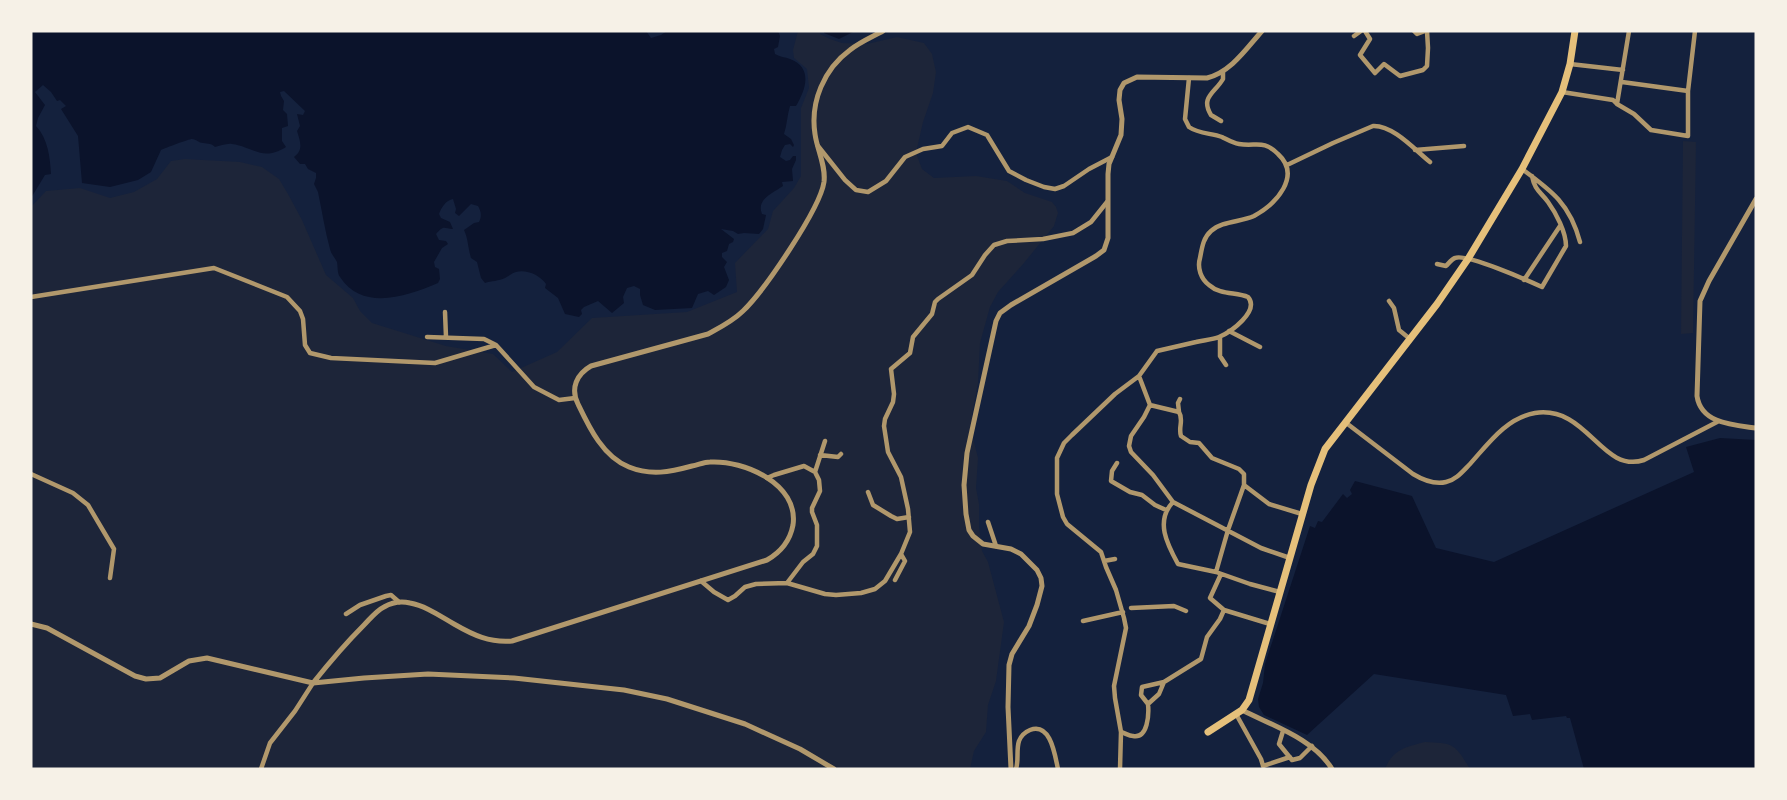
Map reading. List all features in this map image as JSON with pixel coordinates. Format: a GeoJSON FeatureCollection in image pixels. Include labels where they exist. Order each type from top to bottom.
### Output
{"type":"FeatureCollection","features":[{"type":"Feature","properties":{"kind":"main road"},"geometry":{"type":"LineString","coordinates":[[1208,732],[1239,712],[1247,704],[1302,514],[1325,449],[1437,304],[1468,259],[1522,169],[1562,92],[1570,64],[1575,31]]}},
{"type":"Feature","properties":{"kind":"street"},"geometry":{"type":"LineString","coordinates":[[261,769],[270,743],[295,711],[313,683],[338,652],[376,612],[390,604],[399,602],[422,606],[473,635],[492,641],[512,641],[767,560],[784,547],[791,532],[792,510],[784,490],[767,478],[731,463],[709,462],[667,473],[655,473],[627,466],[606,451],[588,425],[574,392],[579,376],[591,366],[708,334],[726,325],[745,309],[770,278],[815,206],[822,189],[824,169],[813,118],[820,87],[837,61],[850,50],[883,31]]}},
{"type":"Feature","properties":{"kind":"street"},"geometry":{"type":"LineString","coordinates":[[1011,769],[1008,707],[1009,665],[1012,654],[1028,626],[1037,605],[1042,582],[1036,570],[1021,554],[1011,549],[982,544],[971,534],[966,514],[964,485],[967,453],[996,321],[1000,313],[1011,305],[1085,263],[1104,250],[1108,238],[1108,174],[1112,157],[1121,135],[1122,119],[1119,100],[1120,90],[1124,83],[1137,76],[1207,78],[1223,72],[1262,31]]}},
{"type":"Feature","properties":{"kind":"street"},"geometry":{"type":"LineString","coordinates":[[1354,36],[1361,31]]}},
{"type":"Feature","properties":{"kind":"street"},"geometry":{"type":"LineString","coordinates":[[1365,31],[1370,39],[1360,55],[1374,73],[1384,64],[1400,76],[1423,70],[1427,66],[1428,48],[1426,31],[1417,34],[1414,31]]}},
{"type":"Feature","properties":{"kind":"street"},"geometry":{"type":"LineString","coordinates":[[1617,104],[1629,31]]}},
{"type":"Feature","properties":{"kind":"street"},"geometry":{"type":"LineString","coordinates":[[1562,92],[1613,100],[1634,114],[1651,130],[1688,136],[1688,90],[1695,31]]}},
{"type":"Feature","properties":{"kind":"street"},"geometry":{"type":"LineString","coordinates":[[1570,64],[1623,70]]}},
{"type":"Feature","properties":{"kind":"street"},"geometry":{"type":"LineString","coordinates":[[1221,121],[1211,115],[1207,102],[1209,96],[1223,80],[1223,72]]}},
{"type":"Feature","properties":{"kind":"street"},"geometry":{"type":"LineString","coordinates":[[1120,769],[1121,732],[1114,686],[1126,628],[1123,612],[1099,549],[1064,521],[1058,494],[1057,458],[1064,443],[1101,406],[1139,376],[1157,351],[1220,337],[1249,313],[1252,306],[1251,301],[1244,296],[1214,289],[1203,279],[1198,264],[1205,238],[1212,230],[1254,216],[1263,210],[1286,186],[1289,172],[1287,165],[1278,154],[1266,145],[1235,144],[1189,127],[1185,119],[1189,78]]}},
{"type":"Feature","properties":{"kind":"street"},"geometry":{"type":"LineString","coordinates":[[1622,82],[1688,90]]}},
{"type":"Feature","properties":{"kind":"street"},"geometry":{"type":"LineString","coordinates":[[818,146],[845,180],[856,190],[868,192],[886,181],[905,157],[923,149],[942,146],[952,133],[968,126],[987,135],[1009,171],[1044,188],[1055,189],[1064,186],[1088,169],[1112,157]]}},
{"type":"Feature","properties":{"kind":"street"},"geometry":{"type":"LineString","coordinates":[[1287,165],[1373,126],[1384,127],[1394,132],[1430,162]]}},
{"type":"Feature","properties":{"kind":"street"},"geometry":{"type":"LineString","coordinates":[[1415,150],[1464,146]]}},
{"type":"Feature","properties":{"kind":"street"},"geometry":{"type":"LineString","coordinates":[[1522,169],[1562,202],[1575,224],[1580,242]]}},
{"type":"Feature","properties":{"kind":"street"},"geometry":{"type":"LineString","coordinates":[[1437,264],[1446,266],[1458,257],[1468,259],[1542,287],[1566,246],[1560,226],[1548,202],[1534,187],[1532,176]]}},
{"type":"Feature","properties":{"kind":"street"},"geometry":{"type":"LineString","coordinates":[[1756,199],[1709,281],[1700,301],[1698,401],[1701,408],[1717,422],[1756,428]]}},
{"type":"Feature","properties":{"kind":"street"},"geometry":{"type":"LineString","coordinates":[[702,581],[714,592],[728,600],[750,585],[787,584],[836,595],[861,593],[875,589],[885,581],[901,554],[910,532],[901,477],[888,452],[884,426],[894,394],[891,368],[910,353],[913,337],[932,314],[935,302],[972,275],[985,255],[994,246],[1007,241],[1043,239],[1073,233],[1091,222],[1107,202]]}},
{"type":"Feature","properties":{"kind":"street"},"geometry":{"type":"LineString","coordinates":[[1524,280],[1560,226]]}},
{"type":"Feature","properties":{"kind":"street"},"geometry":{"type":"LineString","coordinates":[[31,297],[214,268],[287,297],[300,312],[303,319],[305,345],[310,353],[322,357],[435,363],[496,345]]}},
{"type":"Feature","properties":{"kind":"street"},"geometry":{"type":"LineString","coordinates":[[1388,301],[1394,308],[1399,330],[1410,339]]}},
{"type":"Feature","properties":{"kind":"street"},"geometry":{"type":"LineString","coordinates":[[444,312],[446,336]]}},
{"type":"Feature","properties":{"kind":"street"},"geometry":{"type":"LineString","coordinates":[[1229,331],[1260,347]]}},
{"type":"Feature","properties":{"kind":"street"},"geometry":{"type":"LineString","coordinates":[[427,337],[446,336],[484,339],[496,345],[534,387],[559,400],[575,398]]}},
{"type":"Feature","properties":{"kind":"street"},"geometry":{"type":"LineString","coordinates":[[1220,337],[1220,356],[1226,365]]}},
{"type":"Feature","properties":{"kind":"street"},"geometry":{"type":"LineString","coordinates":[[1139,376],[1150,404],[1131,436],[1129,446],[1131,452],[1153,475],[1174,502],[1261,548],[1290,558]]}},
{"type":"Feature","properties":{"kind":"street"},"geometry":{"type":"LineString","coordinates":[[1180,399],[1178,403],[1182,420],[1181,436],[1190,442],[1199,443],[1212,458],[1244,474],[1244,485],[1228,530],[1219,573],[1210,598],[1224,610],[1270,624]]}},
{"type":"Feature","properties":{"kind":"street"},"geometry":{"type":"LineString","coordinates":[[1150,404],[1179,412]]}},
{"type":"Feature","properties":{"kind":"street"},"geometry":{"type":"LineString","coordinates":[[1345,422],[1413,474],[1437,483],[1446,482],[1461,474],[1495,435],[1514,421],[1534,413],[1546,413],[1570,419],[1616,458],[1632,463],[1644,460],[1717,422]]}},
{"type":"Feature","properties":{"kind":"street"},"geometry":{"type":"LineString","coordinates":[[814,472],[825,441]]}},
{"type":"Feature","properties":{"kind":"street"},"geometry":{"type":"LineString","coordinates":[[820,455],[838,457],[841,454]]}},
{"type":"Feature","properties":{"kind":"street"},"geometry":{"type":"LineString","coordinates":[[1117,463],[1112,471],[1111,481],[1130,492],[1142,495],[1155,505],[1166,510]]}},
{"type":"Feature","properties":{"kind":"street"},"geometry":{"type":"LineString","coordinates":[[767,478],[800,466],[814,472],[819,480],[820,491],[812,508],[817,525],[817,546],[787,584]]}},
{"type":"Feature","properties":{"kind":"street"},"geometry":{"type":"LineString","coordinates":[[31,474],[73,493],[88,505],[114,549],[110,578]]}},
{"type":"Feature","properties":{"kind":"street"},"geometry":{"type":"LineString","coordinates":[[1244,485],[1269,504],[1302,514]]}},
{"type":"Feature","properties":{"kind":"street"},"geometry":{"type":"LineString","coordinates":[[868,492],[873,505],[891,516],[897,519],[909,517]]}},
{"type":"Feature","properties":{"kind":"street"},"geometry":{"type":"LineString","coordinates":[[1174,502],[1166,510],[1164,537],[1178,564],[1219,573],[1280,592]]}},
{"type":"Feature","properties":{"kind":"street"},"geometry":{"type":"LineString","coordinates":[[988,522],[996,546]]}},
{"type":"Feature","properties":{"kind":"street"},"geometry":{"type":"LineString","coordinates":[[895,580],[905,562],[901,554]]}},
{"type":"Feature","properties":{"kind":"street"},"geometry":{"type":"LineString","coordinates":[[1104,562],[1115,559]]}},
{"type":"Feature","properties":{"kind":"street"},"geometry":{"type":"LineString","coordinates":[[346,614],[360,605],[386,596],[391,596],[399,602]]}},
{"type":"Feature","properties":{"kind":"street"},"geometry":{"type":"LineString","coordinates":[[1131,608],[1174,606],[1186,611]]}},
{"type":"Feature","properties":{"kind":"street"},"geometry":{"type":"LineString","coordinates":[[1121,732],[1133,737],[1143,733],[1148,719],[1148,704],[1141,695],[1142,687],[1164,682],[1201,658],[1207,637],[1224,610]]}},
{"type":"Feature","properties":{"kind":"street"},"geometry":{"type":"LineString","coordinates":[[1083,621],[1123,612]]}},
{"type":"Feature","properties":{"kind":"street"},"geometry":{"type":"LineString","coordinates":[[31,624],[47,628],[135,676],[146,679],[160,678],[189,660],[207,658],[313,683],[428,674],[514,678],[624,690],[667,699],[745,724],[800,749],[834,769]]}},
{"type":"Feature","properties":{"kind":"street"},"geometry":{"type":"LineString","coordinates":[[1148,704],[1159,694],[1164,682]]}},
{"type":"Feature","properties":{"kind":"street"},"geometry":{"type":"LineString","coordinates":[[1239,712],[1312,746],[1320,752],[1332,769]]}},
{"type":"Feature","properties":{"kind":"street"},"geometry":{"type":"LineString","coordinates":[[1239,712],[1264,768],[1290,758],[1292,760],[1300,758],[1312,746]]}},
{"type":"Feature","properties":{"kind":"street"},"geometry":{"type":"LineString","coordinates":[[1016,769],[1019,740],[1023,734],[1034,729],[1043,731],[1048,735],[1058,769]]}},
{"type":"Feature","properties":{"kind":"street"},"geometry":{"type":"LineString","coordinates":[[1283,731],[1279,744],[1290,758]]}},
{"type":"Feature","properties":{"kind":"shaded area"},"geometry":{"type":"Polygon","coordinates":[[[31,31],[646,31],[651,38],[667,31],[778,31],[780,36],[778,47],[774,49],[775,54],[798,63],[805,74],[802,94],[796,106],[790,106],[784,134],[791,139],[794,145],[793,147],[790,144],[785,145],[780,157],[786,161],[796,156],[792,169],[793,181],[782,182],[783,186],[763,200],[761,204],[762,214],[766,215],[763,229],[759,234],[738,234],[721,229],[734,239],[729,244],[727,251],[722,253],[722,257],[727,262],[724,267],[729,280],[726,287],[714,295],[708,291],[698,294],[692,308],[655,310],[643,305],[640,289],[634,286],[627,288],[623,297],[624,303],[612,313],[598,301],[584,307],[579,317],[565,314],[558,298],[545,288],[546,284],[540,278],[524,271],[485,283],[481,278],[477,262],[471,258],[464,230],[479,222],[480,210],[478,206],[471,204],[459,216],[455,213],[456,209],[453,199],[444,205],[439,214],[441,218],[450,222],[453,229],[444,228],[436,234],[439,240],[446,241],[448,244],[442,248],[434,262],[435,267],[439,269],[440,279],[438,283],[399,296],[373,298],[361,295],[350,288],[339,275],[337,262],[330,249],[318,192],[314,184],[316,173],[308,169],[305,164],[300,164],[294,157],[300,148],[297,131],[300,126],[297,114],[303,115],[305,111],[284,91],[280,92],[284,101],[283,110],[287,114],[288,126],[282,128],[282,141],[286,147],[271,153],[264,153],[232,144],[215,147],[211,144],[190,139],[161,150],[151,172],[138,180],[110,187],[82,183],[78,136],[61,109],[66,106],[60,100],[57,101],[43,85],[35,92],[45,105],[36,126],[46,142],[51,174],[45,175],[31,198],[31,31]]]}},
{"type":"Feature","properties":{"kind":"shaded area"},"geometry":{"type":"Polygon","coordinates":[[[798,31],[820,31],[820,34],[842,43],[867,44],[897,37],[924,43],[932,54],[936,72],[933,93],[923,122],[916,153],[922,169],[934,178],[976,176],[1007,181],[1025,193],[1052,202],[1058,213],[1054,226],[998,292],[990,307],[980,343],[978,383],[972,415],[973,438],[978,458],[976,488],[979,504],[979,526],[982,551],[988,562],[1004,622],[996,681],[988,705],[986,732],[974,751],[970,769],[31,769],[31,207],[46,191],[80,188],[110,198],[134,192],[157,179],[171,161],[185,159],[240,162],[262,167],[279,179],[288,194],[302,220],[326,275],[353,298],[360,311],[372,323],[446,346],[493,354],[512,372],[557,352],[592,318],[687,312],[737,292],[735,263],[768,229],[773,211],[794,188],[801,176],[801,108],[809,88],[807,69],[794,58],[793,50],[798,31]]]}},
{"type":"Feature","properties":{"kind":"shaded area"},"geometry":{"type":"Polygon","coordinates":[[[824,31],[855,31],[839,39],[824,33],[824,31]]]}},
{"type":"Feature","properties":{"kind":"shaded area"},"geometry":{"type":"Polygon","coordinates":[[[1683,141],[1696,142],[1693,333],[1681,334],[1683,141]]]}},
{"type":"Feature","properties":{"kind":"shaded area"},"geometry":{"type":"Polygon","coordinates":[[[1720,438],[1756,440],[1756,769],[1584,769],[1570,718],[1566,716],[1532,720],[1530,714],[1513,716],[1506,695],[1374,674],[1307,735],[1264,715],[1259,707],[1258,699],[1263,683],[1265,664],[1310,526],[1315,528],[1318,521],[1322,522],[1343,494],[1347,498],[1352,494],[1350,490],[1355,481],[1412,496],[1436,548],[1494,562],[1694,472],[1686,447],[1720,438]]]}},
{"type":"Feature","properties":{"kind":"shaded area"},"geometry":{"type":"Polygon","coordinates":[[[1425,742],[1453,746],[1461,754],[1470,769],[1385,769],[1396,753],[1406,747],[1425,742]]]}}]}
